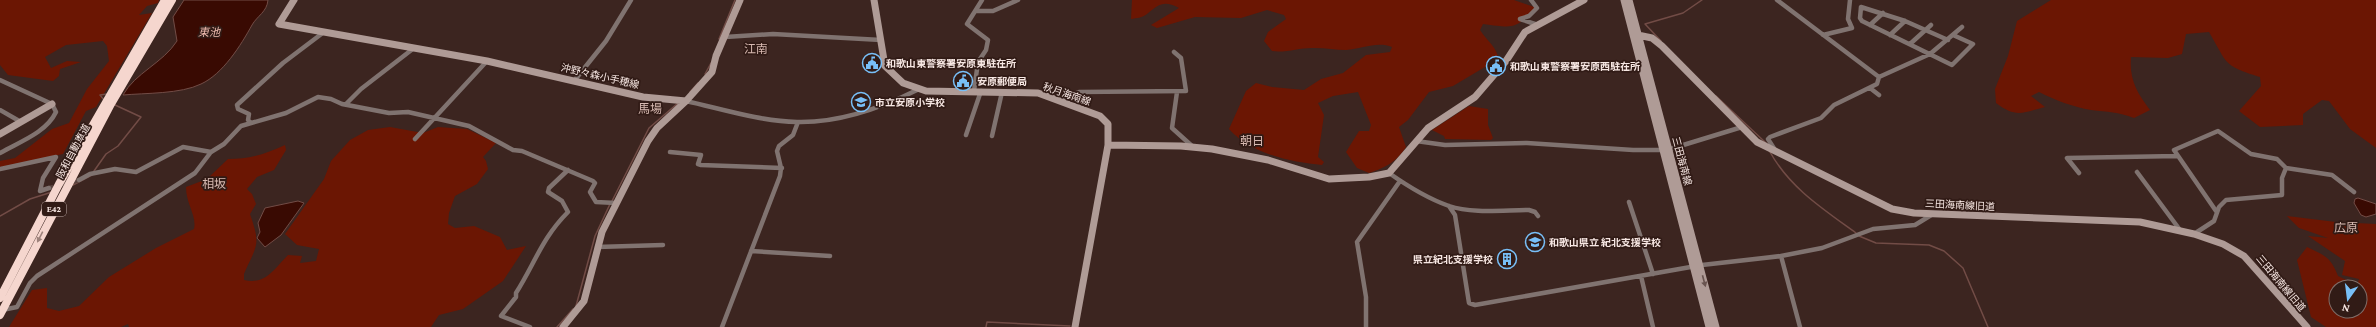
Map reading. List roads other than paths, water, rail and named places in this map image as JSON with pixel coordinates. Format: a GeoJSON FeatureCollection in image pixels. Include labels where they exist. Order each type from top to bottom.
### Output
{"type":"FeatureCollection","features":[{"type":"Feature","properties":{"kind":"highway","name":"阪和自動車道"},"geometry":{"type":"LineString","coordinates":[[122,79],[165,0]]}},
{"type":"Feature","properties":{"kind":"highway","name":"阪和自動車道"},"geometry":{"type":"LineString","coordinates":[[0,298],[107,104],[172,0]]}},
{"type":"Feature","properties":{"kind":"highway","name":"阪和自動車道"},"geometry":{"type":"LineString","coordinates":[[0,315],[107,104]]}},
{"type":"Feature","properties":{"kind":"main road","name":"沖野々森小手穂線"},"geometry":{"type":"LineString","coordinates":[[294,0],[280,20],[279,24],[487,61],[643,97],[686,101]]}},
{"type":"Feature","properties":{"kind":"main road"},"geometry":{"type":"LineString","coordinates":[[563,327],[584,301],[589,288],[597,247],[616,203],[648,141],[674,110],[686,101],[712,72],[716,56],[740,0]]}},
{"type":"Feature","properties":{"kind":"main road"},"geometry":{"type":"LineString","coordinates":[[874,0],[884,60],[888,69],[917,90]]}},
{"type":"Feature","properties":{"kind":"main road"},"geometry":{"type":"LineString","coordinates":[[1108,145],[1192,146],[1268,160],[1320,178],[1351,178],[1389,172],[1415,140],[1436,122],[1475,97],[1506,61],[1525,32],[1584,0]]}},
{"type":"Feature","properties":{"kind":"main road","name":"三田海南線"},"geometry":{"type":"LineString","coordinates":[[1624,0],[1636,34]]}},
{"type":"Feature","properties":{"kind":"main road","name":"三田海南線"},"geometry":{"type":"LineString","coordinates":[[1629,0],[1636,34],[1696,266],[1709,327]]}},
{"type":"Feature","properties":{"kind":"main road","name":"三田海南線旧道"},"geometry":{"type":"LineString","coordinates":[[1636,34],[1652,38],[1662,46],[1742,128],[1764,147],[1892,208],[1905,212],[1933,214],[2140,222],[2194,234],[2236,250],[2244,256],[2284,305],[2307,327]]}},
{"type":"Feature","properties":{"kind":"main road","name":"秋月海南線"},"geometry":{"type":"LineString","coordinates":[[917,90],[1038,93],[1100,116],[1106,121],[1109,126],[1108,145],[1075,327]]}},
{"type":"Feature","properties":{"kind":"main road"},"geometry":{"type":"LineString","coordinates":[[0,134],[52,104]]}},
{"type":"Feature","properties":{"kind":"main road","name":"三田海南線"},"geometry":{"type":"LineString","coordinates":[[1696,266],[1716,327]]}},
{"type":"Feature","properties":{"kind":"street"},"geometry":{"type":"LineString","coordinates":[[574,81],[606,40],[631,0]]}},
{"type":"Feature","properties":{"kind":"street"},"geometry":{"type":"LineString","coordinates":[[966,135],[977,91],[978,62],[988,44],[988,40],[967,24],[977,11],[982,0]]}},
{"type":"Feature","properties":{"kind":"street"},"geometry":{"type":"LineString","coordinates":[[977,11],[993,11],[1018,0]]}},
{"type":"Feature","properties":{"kind":"street"},"geometry":{"type":"LineString","coordinates":[[1531,0],[1537,8],[1529,16],[1520,19],[1538,25]]}},
{"type":"Feature","properties":{"kind":"street"},"geometry":{"type":"LineString","coordinates":[[1776,0],[1879,77]]}},
{"type":"Feature","properties":{"kind":"street"},"geometry":{"type":"LineString","coordinates":[[1823,35],[1850,30],[1852,28],[1848,14],[1850,0]]}},
{"type":"Feature","properties":{"kind":"street"},"geometry":{"type":"LineString","coordinates":[[1948,40],[1905,21],[1861,7],[1860,18],[1870,25],[1952,65],[1973,44],[1953,35]]}},
{"type":"Feature","properties":{"kind":"street"},"geometry":{"type":"LineString","coordinates":[[1870,25],[1883,13]]}},
{"type":"Feature","properties":{"kind":"street"},"geometry":{"type":"LineString","coordinates":[[1890,35],[1905,21]]}},
{"type":"Feature","properties":{"kind":"street"},"geometry":{"type":"LineString","coordinates":[[1910,44],[1931,25]]}},
{"type":"Feature","properties":{"kind":"street"},"geometry":{"type":"LineString","coordinates":[[1879,77],[1930,54],[1962,27]]}},
{"type":"Feature","properties":{"kind":"street"},"geometry":{"type":"LineString","coordinates":[[251,123],[248,120],[249,114],[238,108],[237,105],[283,63],[324,32]]}},
{"type":"Feature","properties":{"kind":"street"},"geometry":{"type":"LineString","coordinates":[[725,37],[773,34],[881,40]]}},
{"type":"Feature","properties":{"kind":"street"},"geometry":{"type":"LineString","coordinates":[[346,104],[362,89],[414,48]]}},
{"type":"Feature","properties":{"kind":"street"},"geometry":{"type":"LineString","coordinates":[[1060,100],[1079,92],[1116,93],[1139,91],[1186,91],[1181,58],[1174,52]]}},
{"type":"Feature","properties":{"kind":"street"},"geometry":{"type":"LineString","coordinates":[[415,139],[487,61]]}},
{"type":"Feature","properties":{"kind":"street"},"geometry":{"type":"LineString","coordinates":[[1774,152],[1768,139],[1770,137],[1821,118],[1834,105],[1878,84],[1879,77]]}},
{"type":"Feature","properties":{"kind":"street"},"geometry":{"type":"LineString","coordinates":[[0,80],[52,104],[56,112],[55,118],[46,126],[0,153]]}},
{"type":"Feature","properties":{"kind":"street"},"geometry":{"type":"LineString","coordinates":[[1870,88],[1879,94]]}},
{"type":"Feature","properties":{"kind":"street"},"geometry":{"type":"LineString","coordinates":[[686,101],[798,122],[836,118],[882,104],[917,90]]}},
{"type":"Feature","properties":{"kind":"street"},"geometry":{"type":"LineString","coordinates":[[992,136],[1002,92]]}},
{"type":"Feature","properties":{"kind":"street"},"geometry":{"type":"LineString","coordinates":[[1177,92],[1172,128],[1179,136],[1190,142],[1192,146]]}},
{"type":"Feature","properties":{"kind":"street"},"geometry":{"type":"LineString","coordinates":[[0,310],[17,307],[30,283],[37,276],[195,173],[211,152],[224,144],[241,126],[286,113],[318,97],[389,113],[408,112],[433,119],[470,126],[513,150],[522,151],[593,181],[595,184],[590,192],[596,202],[616,203]]}},
{"type":"Feature","properties":{"kind":"street"},"geometry":{"type":"LineString","coordinates":[[0,110],[21,122]]}},
{"type":"Feature","properties":{"kind":"street"},"geometry":{"type":"LineString","coordinates":[[722,327],[773,192],[782,177],[782,168],[777,151],[779,146],[793,135],[798,122]]}},
{"type":"Feature","properties":{"kind":"street"},"geometry":{"type":"LineString","coordinates":[[1415,140],[1445,145],[1528,144],[1665,149],[1742,128]]}},
{"type":"Feature","properties":{"kind":"street"},"geometry":{"type":"LineString","coordinates":[[2216,211],[2193,175],[2177,156],[2174,150],[2218,131],[2251,154],[2277,159],[2286,168],[2299,172],[2332,175],[2342,180],[2354,192]]}},
{"type":"Feature","properties":{"kind":"street"},"geometry":{"type":"LineString","coordinates":[[80,180],[90,174],[115,169],[136,172],[183,147],[211,152]]}},
{"type":"Feature","properties":{"kind":"street"},"geometry":{"type":"LineString","coordinates":[[670,152],[700,155],[698,164],[701,166],[782,168]]}},
{"type":"Feature","properties":{"kind":"street"},"geometry":{"type":"LineString","coordinates":[[2078,173],[2067,158],[2177,156]]}},
{"type":"Feature","properties":{"kind":"street"},"geometry":{"type":"LineString","coordinates":[[0,169],[56,157],[56,160],[43,178],[40,191],[49,188]]}},
{"type":"Feature","properties":{"kind":"street"},"geometry":{"type":"LineString","coordinates":[[2194,234],[2214,221],[2216,211],[2224,200],[2234,195],[2282,195],[2282,178],[2286,168]]}},
{"type":"Feature","properties":{"kind":"street"},"geometry":{"type":"LineString","coordinates":[[530,327],[501,316],[516,297],[516,293],[533,267],[535,257],[552,228],[568,212],[562,201],[548,192],[549,188],[568,170]]}},
{"type":"Feature","properties":{"kind":"street"},"geometry":{"type":"LineString","coordinates":[[1389,172],[1400,181],[1449,206],[1469,209],[1529,210],[1535,212],[1538,216]]}},
{"type":"Feature","properties":{"kind":"street"},"geometry":{"type":"LineString","coordinates":[[2137,172],[2180,230]]}},
{"type":"Feature","properties":{"kind":"street"},"geometry":{"type":"LineString","coordinates":[[1366,327],[1366,297],[1357,242],[1400,181]]}},
{"type":"Feature","properties":{"kind":"street"},"geometry":{"type":"LineString","coordinates":[[1629,202],[1653,274]]}},
{"type":"Feature","properties":{"kind":"street"},"geometry":{"type":"LineString","coordinates":[[1449,206],[1455,215],[1469,303],[1475,305],[1696,266],[1782,256],[1822,248],[1873,229],[1915,225],[1933,214]]}},
{"type":"Feature","properties":{"kind":"street"},"geometry":{"type":"LineString","coordinates":[[597,247],[663,245]]}},
{"type":"Feature","properties":{"kind":"street"},"geometry":{"type":"LineString","coordinates":[[751,251],[830,256]]}},
{"type":"Feature","properties":{"kind":"street"},"geometry":{"type":"LineString","coordinates":[[1782,256],[1800,327]]}},
{"type":"Feature","properties":{"kind":"street"},"geometry":{"type":"LineString","coordinates":[[1640,276],[1653,327]]}},
{"type":"Feature","properties":{"kind":"water","name":"東池"},"geometry":{"type":"Polygon","coordinates":[[[184,0],[268,0],[266,8],[254,22],[231,58],[209,79],[201,84],[183,90],[123,95],[135,80],[164,56],[177,41],[173,17],[184,0]]]}},
{"type":"Feature","properties":{"kind":"water"},"geometry":{"type":"Polygon","coordinates":[[[2358,198],[2376,204],[2376,214],[2366,217],[2361,215],[2354,203],[2355,199],[2358,198]]]}},
{"type":"Feature","properties":{"kind":"water"},"geometry":{"type":"Polygon","coordinates":[[[298,201],[304,203],[281,235],[265,247],[257,238],[260,232],[258,223],[265,208],[298,201]]]}},
{"type":"Feature","properties":{"kind":"waterway"},"geometry":{"type":"LineString","coordinates":[[719,39],[735,0]]}},
{"type":"Feature","properties":{"kind":"waterway"},"geometry":{"type":"LineString","coordinates":[[1661,41],[1645,24],[1683,13],[1702,0]]}},
{"type":"Feature","properties":{"kind":"waterway"},"geometry":{"type":"LineString","coordinates":[[705,74],[711,63]]}},
{"type":"Feature","properties":{"kind":"waterway"},"geometry":{"type":"LineString","coordinates":[[690,92],[698,83]]}},
{"type":"Feature","properties":{"kind":"waterway"},"geometry":{"type":"LineString","coordinates":[[104,100],[100,95],[107,94]]}},
{"type":"Feature","properties":{"kind":"waterway"},"geometry":{"type":"LineString","coordinates":[[1716,96],[1766,143]]}},
{"type":"Feature","properties":{"kind":"waterway"},"geometry":{"type":"LineString","coordinates":[[612,201],[649,128],[678,103]]}},
{"type":"Feature","properties":{"kind":"waterway"},"geometry":{"type":"LineString","coordinates":[[94,171],[106,154],[118,146],[141,117],[115,105]]}},
{"type":"Feature","properties":{"kind":"waterway"},"geometry":{"type":"LineString","coordinates":[[1770,152],[1778,165],[1797,187],[1856,233]]}},
{"type":"Feature","properties":{"kind":"waterway"},"geometry":{"type":"LineString","coordinates":[[73,185],[92,175]]}},
{"type":"Feature","properties":{"kind":"waterway"},"geometry":{"type":"LineString","coordinates":[[0,216],[30,199],[52,192]]}},
{"type":"Feature","properties":{"kind":"waterway"},"geometry":{"type":"LineString","coordinates":[[576,306],[595,236],[610,204]]}},
{"type":"Feature","properties":{"kind":"waterway"},"geometry":{"type":"LineString","coordinates":[[1859,236],[1876,243],[1929,245],[1944,251],[1963,268],[1988,327]]}},
{"type":"Feature","properties":{"kind":"waterway"},"geometry":{"type":"LineString","coordinates":[[557,327],[573,309]]}},
{"type":"Feature","properties":{"kind":"waterway"},"geometry":{"type":"LineString","coordinates":[[986,327],[987,322],[1070,326]]}},
{"type":"Feature","properties":{"kind":"tunnel"},"geometry":{"type":"LineString","coordinates":[[49,188],[79,180]]}},
{"type":"Feature","properties":{"kind":"place","name":"和歌山東警察署安原東駐在所"},"geometry":{"type":"Point","coordinates":[872,63]}},
{"type":"Feature","properties":{"kind":"place","name":"和歌山東警察署安原西駐在所"},"geometry":{"type":"Point","coordinates":[1496,66]}},
{"type":"Feature","properties":{"kind":"place","name":"安原郵便局"},"geometry":{"type":"Point","coordinates":[963,81]}},
{"type":"Feature","properties":{"kind":"place","name":"市立安原小学校"},"geometry":{"type":"Point","coordinates":[861,102]}},
{"type":"Feature","properties":{"kind":"place","name":"和歌山県立 紀北支援学校"},"geometry":{"type":"Point","coordinates":[1535,242]}},
{"type":"Feature","properties":{"kind":"place","name":"県立紀北支援学校"},"geometry":{"type":"Point","coordinates":[1507,259]}},
{"type":"Feature","properties":{"kind":"district","name":"江南"},"geometry":{"type":"Point","coordinates":[756,49]}},
{"type":"Feature","properties":{"kind":"district","name":"馬場"},"geometry":{"type":"Point","coordinates":[650,109]}},
{"type":"Feature","properties":{"kind":"district","name":"朝日"},"geometry":{"type":"Point","coordinates":[1252,141]}},
{"type":"Feature","properties":{"kind":"district","name":"相坂"},"geometry":{"type":"Point","coordinates":[214,184]}},
{"type":"Feature","properties":{"kind":"district","name":"広原"},"geometry":{"type":"Point","coordinates":[2346,228]}}]}
